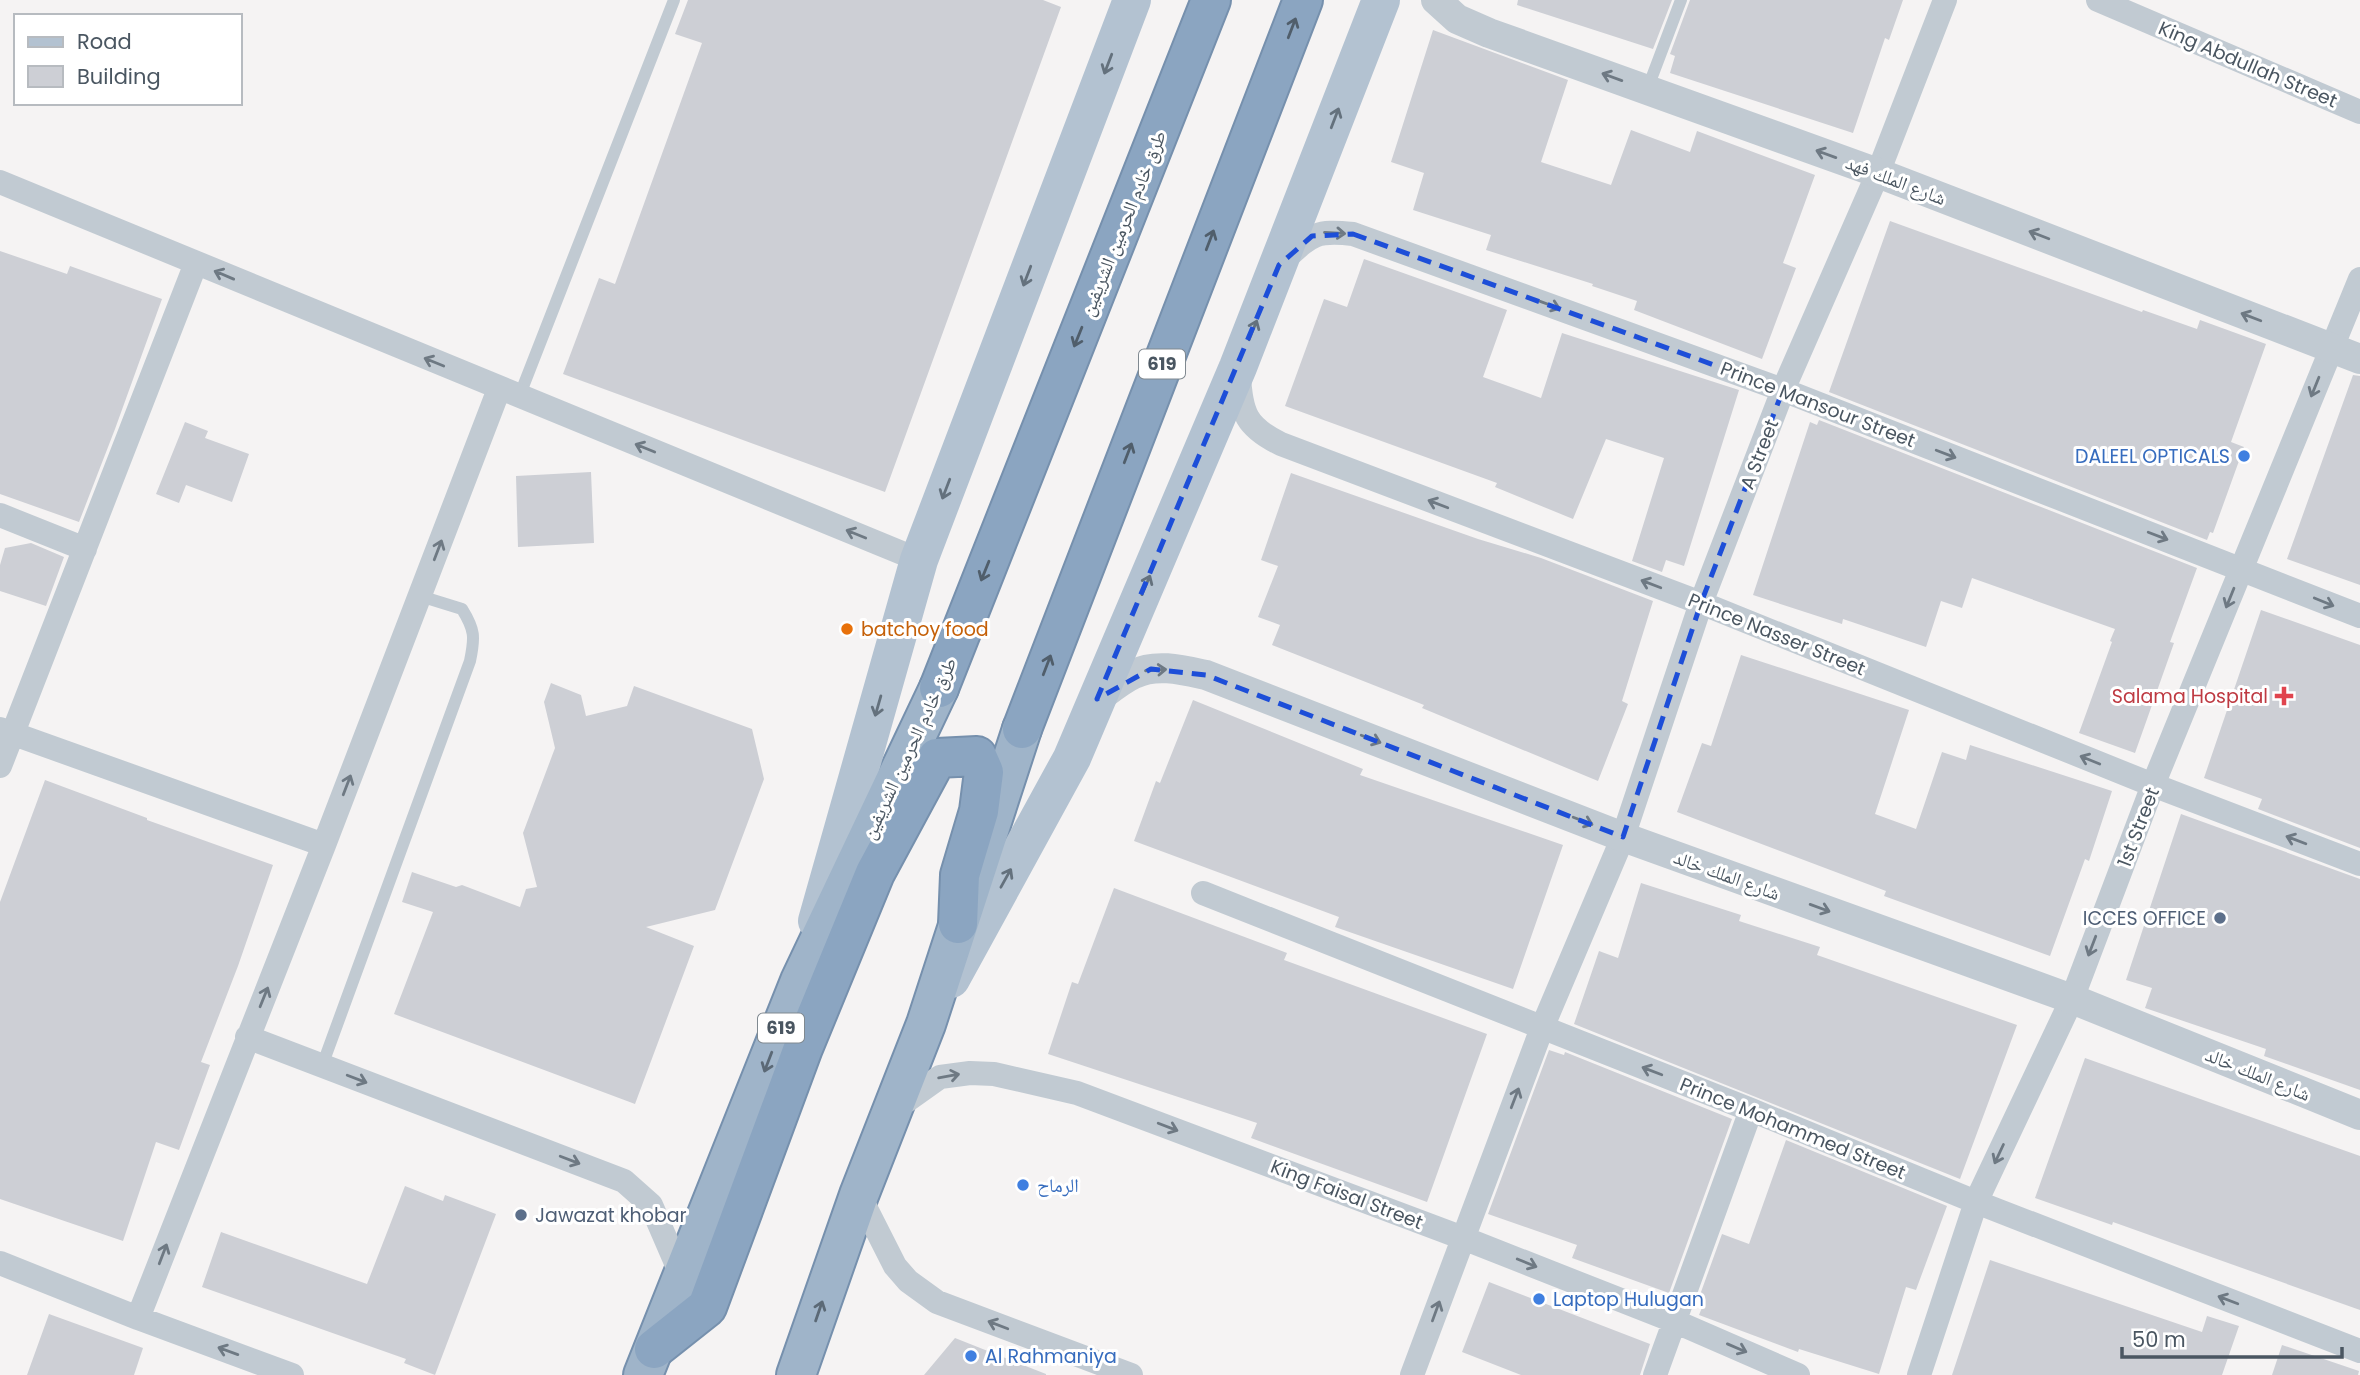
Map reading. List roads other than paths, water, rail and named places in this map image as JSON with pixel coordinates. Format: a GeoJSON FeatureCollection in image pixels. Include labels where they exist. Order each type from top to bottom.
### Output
{"type":"FeatureCollection","features":[{"type":"Feature","properties":{"kind":"highway","name":"طرق خادم الحرمين الشريفين"},"geometry":{"type":"LineString","coordinates":[[649,1362],[800,981],[939,688],[1211,0]]}},
{"type":"Feature","properties":{"kind":"highway","name":"619"},"geometry":{"type":"LineString","coordinates":[[796,1375],[859,1195],[926,1024],[1022,729],[1303,0]]}},
{"type":"Feature","properties":{"kind":"highway"},"geometry":{"type":"LineString","coordinates":[[649,1362],[707,1307],[803,1048],[875,873],[937,758],[977,756],[984,772],[979,811],[960,875],[958,924]]}},
{"type":"Feature","properties":{"kind":"main road"},"geometry":{"type":"LineString","coordinates":[[800,981],[919,560],[1132,0]]}},
{"type":"Feature","properties":{"kind":"main road"},"geometry":{"type":"LineString","coordinates":[[926,1024],[1072,758],[1238,367],[1381,0]]}},
{"type":"Feature","properties":{"kind":"street","name":"شارع الملك فهد"},"geometry":{"type":"LineString","coordinates":[[1436,0],[1457,19],[1489,33],[1878,173],[2360,359]]}},
{"type":"Feature","properties":{"kind":"street","name":"A Street"},"geometry":{"type":"LineString","coordinates":[[1412,1375],[1542,1028],[1623,837],[1701,603],[1783,390],[1878,173],[1945,0]]}},
{"type":"Feature","properties":{"kind":"street","name":"King Abdullah Street"},"geometry":{"type":"LineString","coordinates":[[2098,0],[2360,112]]}},
{"type":"Feature","properties":{"kind":"street"},"geometry":{"type":"LineString","coordinates":[[0,182],[919,560]]}},
{"type":"Feature","properties":{"kind":"street","name":"Prince Mansour Street"},"geometry":{"type":"LineString","coordinates":[[1279,265],[1312,236],[1322,232],[1353,234],[1783,390],[2360,616]]}},
{"type":"Feature","properties":{"kind":"street"},"geometry":{"type":"LineString","coordinates":[[0,766],[6,732],[85,549],[195,263]]}},
{"type":"Feature","properties":{"kind":"street","name":"1st Street"},"geometry":{"type":"LineString","coordinates":[[1919,1375],[1976,1202],[2072,999],[2153,785],[2360,279]]}},
{"type":"Feature","properties":{"kind":"street","name":"Prince Nasser Street"},"geometry":{"type":"LineString","coordinates":[[1238,367],[1244,415],[1263,435],[1280,444],[1701,603],[2153,785],[2360,864]]}},
{"type":"Feature","properties":{"kind":"street"},"geometry":{"type":"LineString","coordinates":[[138,1318],[420,596],[509,393]]}},
{"type":"Feature","properties":{"kind":"street"},"geometry":{"type":"LineString","coordinates":[[0,515],[85,549]]}},
{"type":"Feature","properties":{"kind":"street","name":"شارع الملك خالد"},"geometry":{"type":"LineString","coordinates":[[1097,699],[1133,674],[1151,669],[1181,669],[1206,675],[1623,837],[2072,999],[2360,1115]]}},
{"type":"Feature","properties":{"kind":"street"},"geometry":{"type":"LineString","coordinates":[[6,732],[324,845]]}},
{"type":"Feature","properties":{"kind":"street","name":"Prince Mohammed Street"},"geometry":{"type":"LineString","coordinates":[[1203,892],[1976,1202],[2360,1351]]}},
{"type":"Feature","properties":{"kind":"street"},"geometry":{"type":"LineString","coordinates":[[247,1037],[624,1181],[651,1206],[683,1279]]}},
{"type":"Feature","properties":{"kind":"street","name":"King Faisal Street"},"geometry":{"type":"LineString","coordinates":[[892,1111],[940,1077],[970,1073],[994,1074],[1077,1093],[1463,1238],[1674,1321],[1798,1375]]}},
{"type":"Feature","properties":{"kind":"street"},"geometry":{"type":"LineString","coordinates":[[1655,1375],[1751,1110]]}},
{"type":"Feature","properties":{"kind":"street"},"geometry":{"type":"LineString","coordinates":[[859,1195],[895,1266],[908,1281],[937,1302],[1130,1375]]}},
{"type":"Feature","properties":{"kind":"street"},"geometry":{"type":"LineString","coordinates":[[0,1263],[292,1375]]}},
{"type":"Feature","properties":{"kind":"lane"},"geometry":{"type":"LineString","coordinates":[[509,393],[674,0]]}},
{"type":"Feature","properties":{"kind":"lane"},"geometry":{"type":"LineString","coordinates":[[1647,90],[1681,0]]}},
{"type":"Feature","properties":{"kind":"lane"},"geometry":{"type":"LineString","coordinates":[[322,1066],[470,661],[474,642],[473,626],[462,609],[420,596]]}},
{"type":"Feature","properties":{"kind":"place","name":"DALEEL OPTICALS"},"geometry":{"type":"Point","coordinates":[2244,456]}},
{"type":"Feature","properties":{"kind":"place","name":"batchoy food"},"geometry":{"type":"Point","coordinates":[847,629]}},
{"type":"Feature","properties":{"kind":"place","name":"Salama Hospital"},"geometry":{"type":"Point","coordinates":[2284,696]}},
{"type":"Feature","properties":{"kind":"place","name":"ICCES OFFICE"},"geometry":{"type":"Point","coordinates":[2220,918]}},
{"type":"Feature","properties":{"kind":"place","name":"الرماح"},"geometry":{"type":"Point","coordinates":[1023,1185]}},
{"type":"Feature","properties":{"kind":"place","name":"Jawazat khobar"},"geometry":{"type":"Point","coordinates":[521,1215]}},
{"type":"Feature","properties":{"kind":"place","name":"Laptop Hulugan"},"geometry":{"type":"Point","coordinates":[1539,1299]}},
{"type":"Feature","properties":{"kind":"place","name":"Al Rahmaniya"},"geometry":{"type":"Point","coordinates":[971,1356]}}]}
